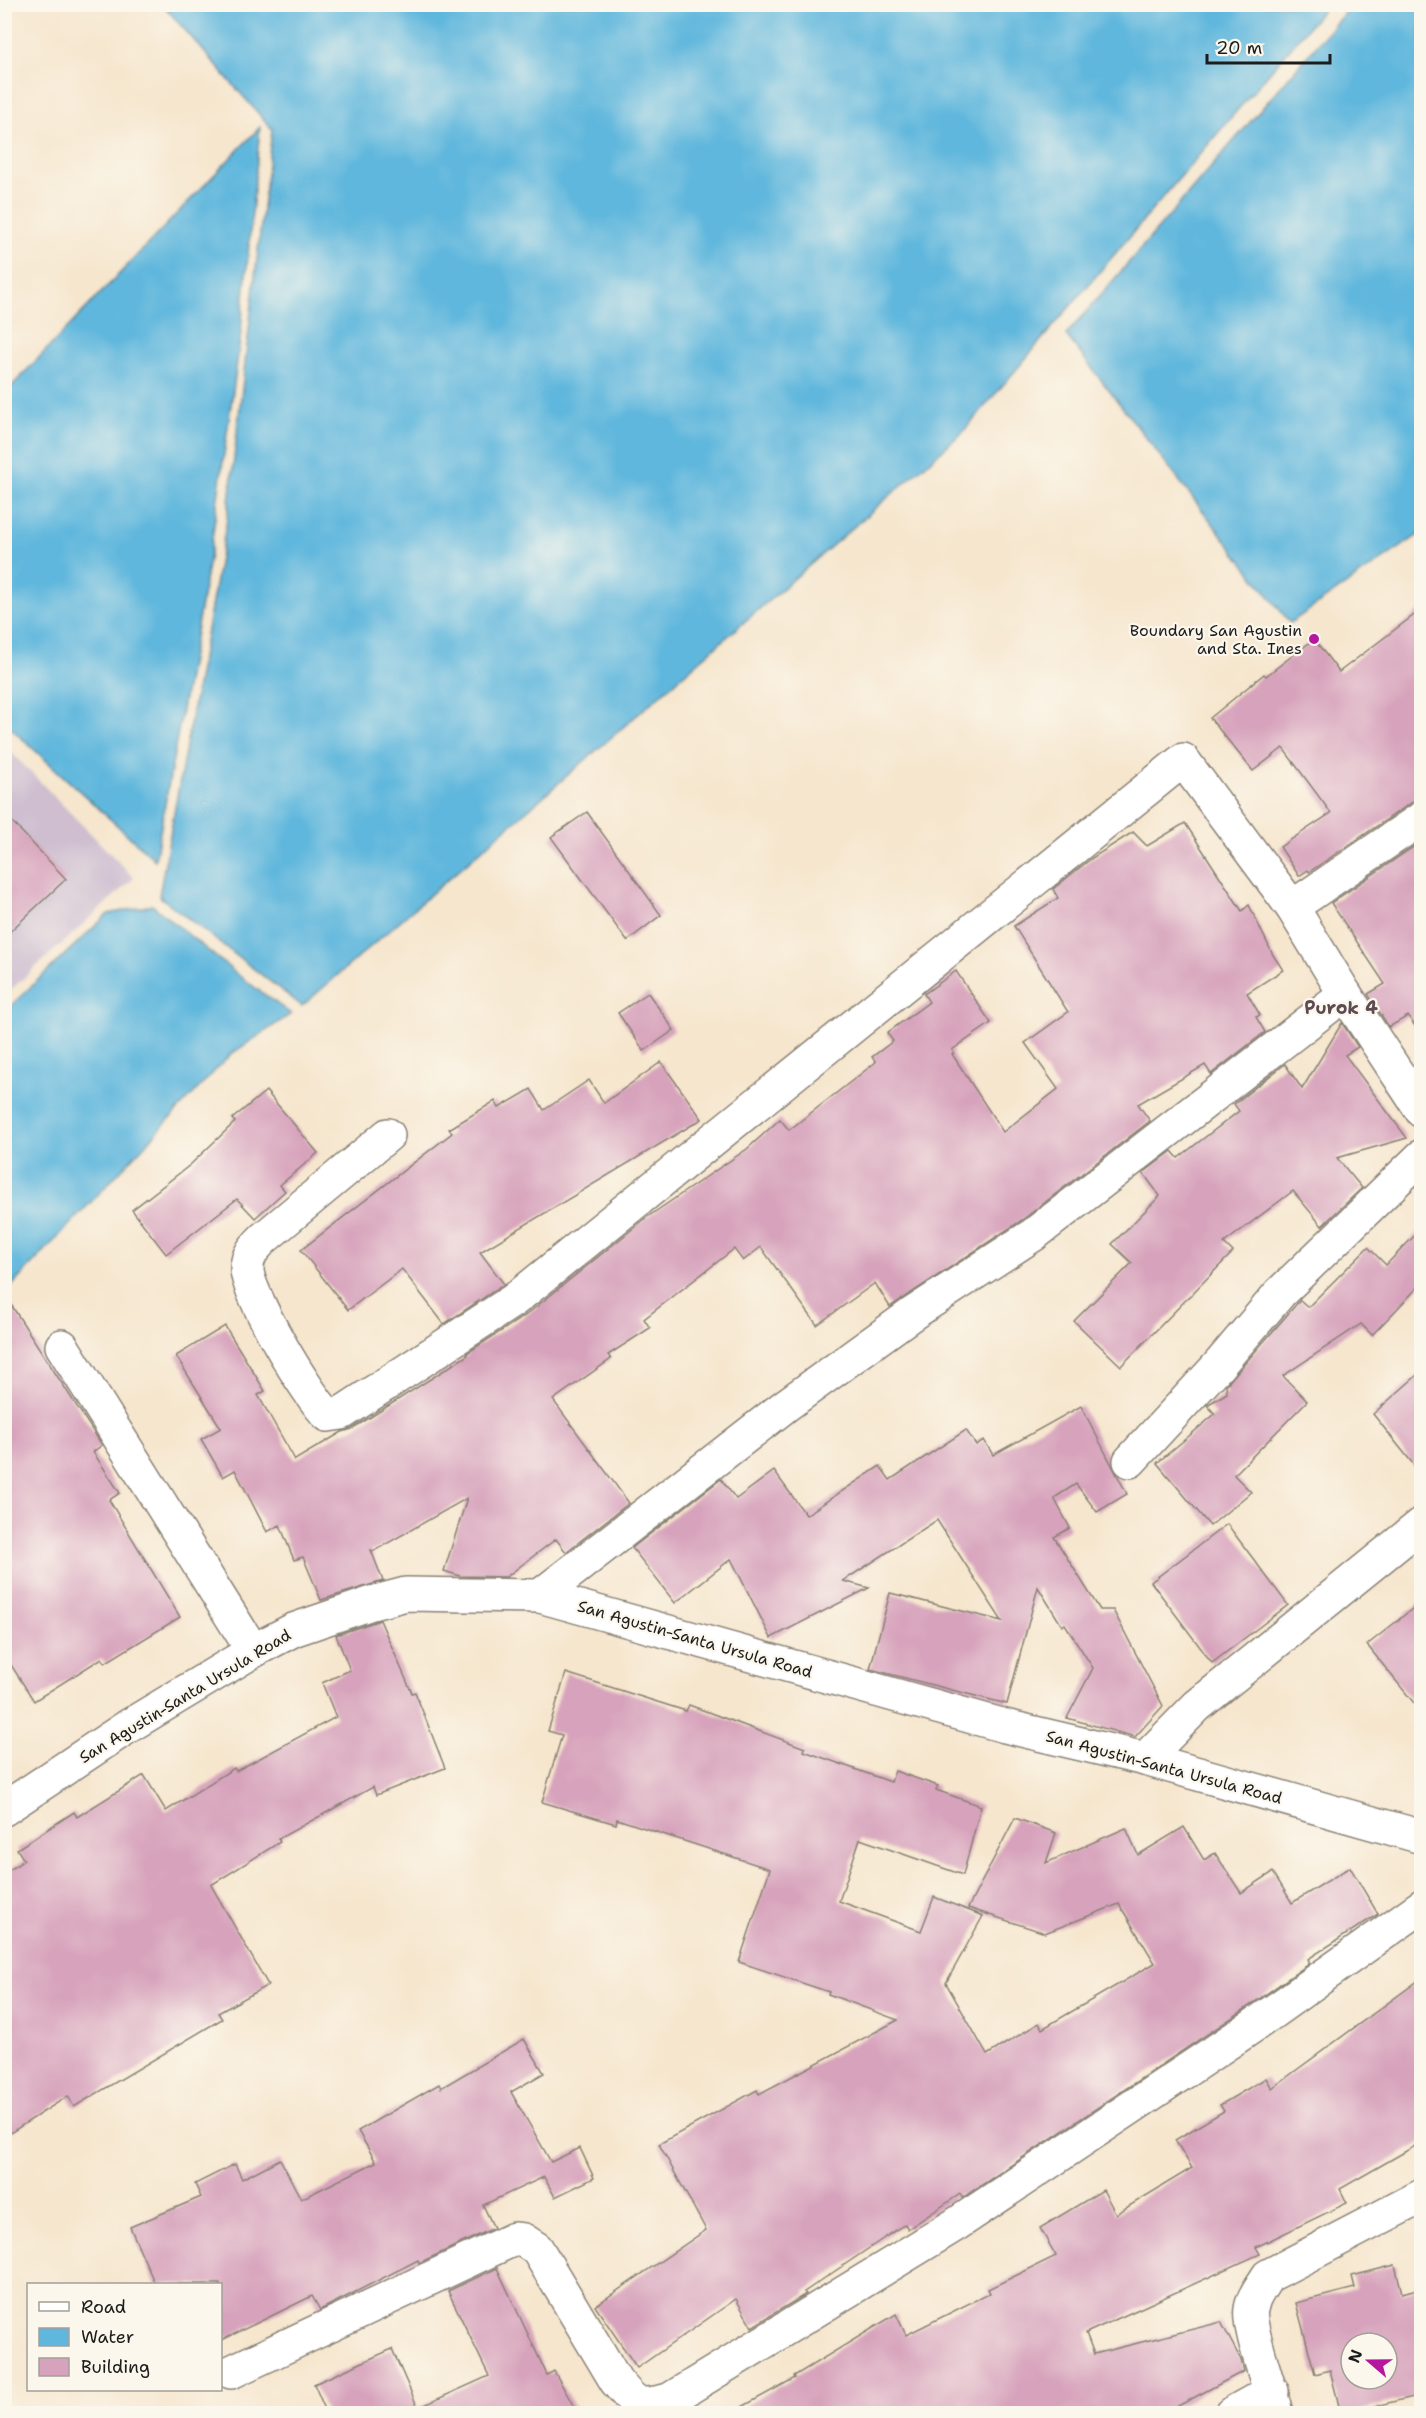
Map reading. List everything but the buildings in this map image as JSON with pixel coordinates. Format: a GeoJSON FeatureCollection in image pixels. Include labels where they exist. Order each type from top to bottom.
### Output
{"type":"FeatureCollection","features":[{"type":"Feature","properties":{"kind":"street"},"geometry":{"type":"LineString","coordinates":[[388,1135],[264,1238],[249,1254],[247,1271],[256,1299],[307,1385],[328,1415],[342,1413],[514,1300],[1184,760],[1292,907],[1345,994],[1422,1111]]}},
{"type":"Feature","properties":{"kind":"street"},"geometry":{"type":"LineString","coordinates":[[1292,907],[1422,818]]}},
{"type":"Feature","properties":{"kind":"street"},"geometry":{"type":"LineString","coordinates":[[540,1596],[785,1406],[912,1314],[1033,1235],[1345,994]]}},
{"type":"Feature","properties":{"kind":"street"},"geometry":{"type":"LineString","coordinates":[[1130,1461],[1218,1366],[1280,1293],[1422,1156]]}},
{"type":"Feature","properties":{"kind":"street"},"geometry":{"type":"LineString","coordinates":[[62,1346],[253,1651]]}},
{"type":"Feature","properties":{"kind":"street"},"geometry":{"type":"LineString","coordinates":[[1146,1759],[1197,1706],[1422,1524]]}},
{"type":"Feature","properties":{"kind":"street","name":"San Agustin-Santa Ursula Road"},"geometry":{"type":"LineString","coordinates":[[4,1809],[127,1727],[253,1651],[293,1630],[406,1594],[540,1596],[1005,1726],[1146,1759],[1422,1837]]}},
{"type":"Feature","properties":{"kind":"street"},"geometry":{"type":"LineString","coordinates":[[231,2372],[514,2239],[524,2240],[537,2249],[616,2381],[630,2398],[638,2404],[647,2406],[669,2400],[955,2225],[1253,2026],[1422,1906]]}},
{"type":"Feature","properties":{"kind":"street"},"geometry":{"type":"LineString","coordinates":[[1231,2414],[1274,2402],[1254,2334],[1250,2311],[1257,2292],[1268,2276],[1422,2196]]}},
{"type":"Feature","properties":{"kind":"shaded area"},"geometry":{"type":"Polygon","coordinates":[[[4,745],[134,878],[5,995],[4,995],[4,745]]]}},
{"type":"Feature","properties":{"kind":"water"},"geometry":{"type":"Polygon","coordinates":[[[1352,4],[1421,5],[1421,533],[1290,623],[1066,335],[1352,4]]]}},
{"type":"Feature","properties":{"kind":"water"},"geometry":{"type":"Polygon","coordinates":[[[163,5],[1327,5],[963,432],[302,1006],[159,896],[227,519],[272,129],[163,5]]]}},
{"type":"Feature","properties":{"kind":"water"},"geometry":{"type":"Polygon","coordinates":[[[260,127],[240,341],[210,554],[155,860],[5,723],[5,393],[260,127]]]}},
{"type":"Feature","properties":{"kind":"water"},"geometry":{"type":"Polygon","coordinates":[[[152,905],[242,978],[291,1014],[230,1055],[5,1293],[5,1011],[108,914],[152,905]]]}},
{"type":"Feature","properties":{"kind":"place","name":"Boundary San Agustin and Sta. Ines"},"geometry":{"type":"Point","coordinates":[1314,639]}},
{"type":"Feature","properties":{"kind":"district","name":"Purok 4"},"geometry":{"type":"Point","coordinates":[1341,1008]}}]}
